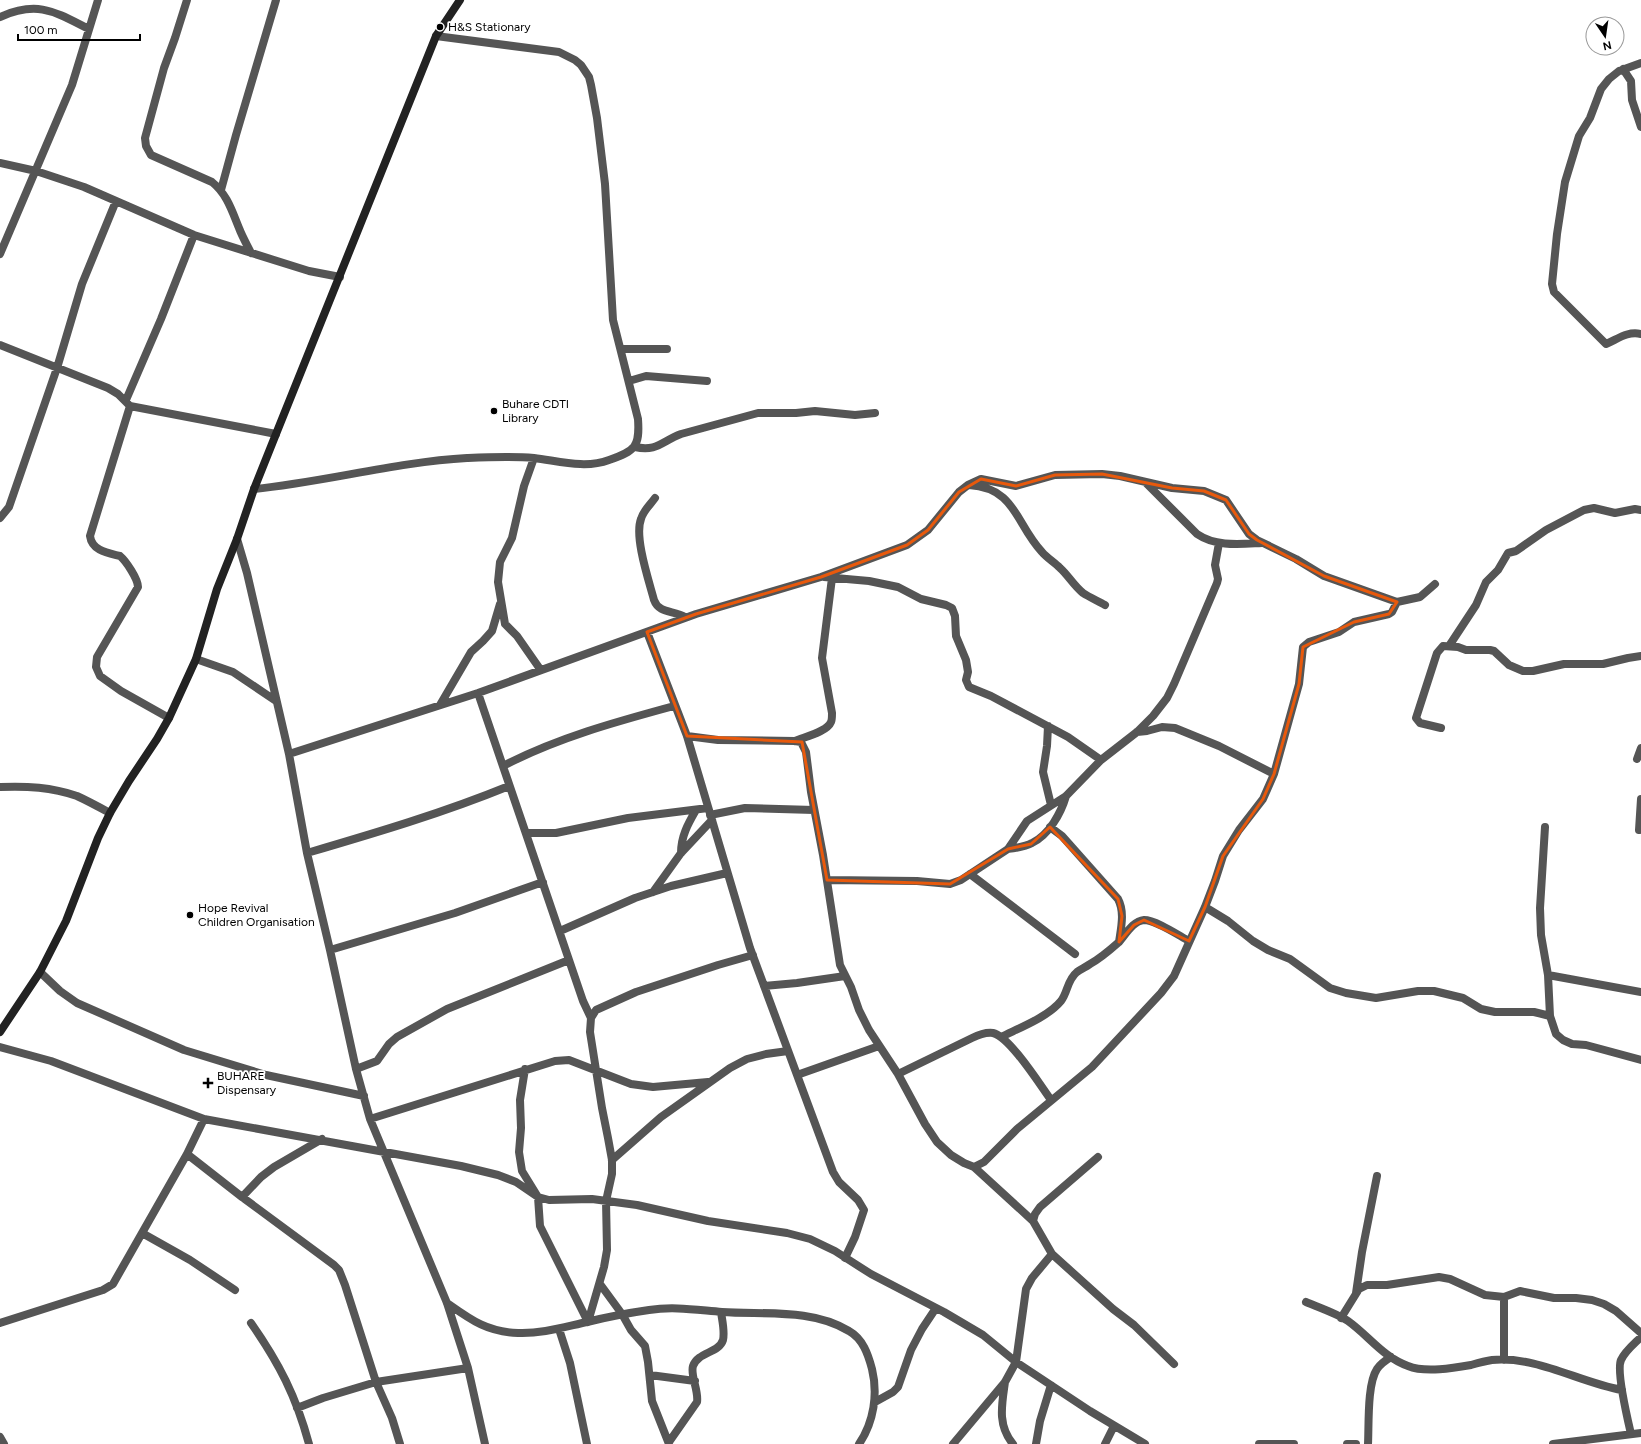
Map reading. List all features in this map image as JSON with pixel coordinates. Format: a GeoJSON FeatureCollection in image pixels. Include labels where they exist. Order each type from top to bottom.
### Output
{"type":"FeatureCollection","features":[{"type":"Feature","properties":{"kind":"main road"},"geometry":{"type":"LineString","coordinates":[[0,1032],[40,972],[66,920],[98,838],[110,813],[169,718],[196,659],[216,589],[237,539],[254,489],[276,434],[436,36],[460,0]]}},
{"type":"Feature","properties":{"kind":"street"},"geometry":{"type":"LineString","coordinates":[[0,254],[72,85],[98,0]]}},
{"type":"Feature","properties":{"kind":"street"},"geometry":{"type":"LineString","coordinates":[[187,0],[164,68],[145,138],[146,146],[151,155],[212,182],[222,190],[251,253]]}},
{"type":"Feature","properties":{"kind":"street"},"geometry":{"type":"LineString","coordinates":[[222,190],[236,135],[276,0]]}},
{"type":"Feature","properties":{"kind":"street"},"geometry":{"type":"LineString","coordinates":[[0,17],[25,8],[36,9],[55,12],[89,29]]}},
{"type":"Feature","properties":{"kind":"street"},"geometry":{"type":"LineString","coordinates":[[254,489],[284,486],[437,461],[514,457],[534,458],[577,464],[593,464],[608,461],[634,447],[639,435],[638,419],[613,320],[605,184],[597,118],[591,85],[586,71],[575,60],[559,52],[436,36]]}},
{"type":"Feature","properties":{"kind":"street"},"geometry":{"type":"LineString","coordinates":[[1641,63],[1623,69],[1613,75],[1601,89],[1590,118],[1579,136],[1565,182],[1557,234],[1552,284],[1554,292],[1606,344],[1624,335],[1636,333],[1641,334]]}},
{"type":"Feature","properties":{"kind":"street"},"geometry":{"type":"LineString","coordinates":[[1623,69],[1631,81],[1631,94],[1641,127]]}},
{"type":"Feature","properties":{"kind":"street"},"geometry":{"type":"LineString","coordinates":[[0,163],[36,171],[84,187],[194,235],[309,271],[340,277]]}},
{"type":"Feature","properties":{"kind":"street"},"geometry":{"type":"LineString","coordinates":[[0,518],[9,507],[57,368],[82,284],[116,201]]}},
{"type":"Feature","properties":{"kind":"street"},"geometry":{"type":"LineString","coordinates":[[169,718],[121,691],[100,676],[96,667],[97,657],[138,587],[137,580],[124,559],[120,556],[96,548],[92,543],[90,536],[128,403],[194,235]]}},
{"type":"Feature","properties":{"kind":"street"},"geometry":{"type":"LineString","coordinates":[[0,345],[108,388],[128,403],[276,434]]}},
{"type":"Feature","properties":{"kind":"street"},"geometry":{"type":"LineString","coordinates":[[621,349],[667,349]]}},
{"type":"Feature","properties":{"kind":"street"},"geometry":{"type":"LineString","coordinates":[[629,380],[646,376],[707,381]]}},
{"type":"Feature","properties":{"kind":"street"},"geometry":{"type":"LineString","coordinates":[[634,447],[651,449],[663,444],[675,436],[758,413],[796,413],[815,411],[855,415],[875,413]]}},
{"type":"Feature","properties":{"kind":"street"},"geometry":{"type":"LineString","coordinates":[[534,458],[524,486],[512,538],[500,562],[498,582],[505,624],[517,636],[540,669]]}},
{"type":"Feature","properties":{"kind":"street"},"geometry":{"type":"LineString","coordinates":[[289,754],[478,693],[685,617],[821,577],[907,545],[928,530],[952,500],[968,485],[981,479],[1016,486],[1055,475],[1077,474],[1120,476],[1172,488],[1204,491],[1226,500],[1249,534],[1324,576],[1397,602],[1420,597],[1436,584]]}},
{"type":"Feature","properties":{"kind":"street"},"geometry":{"type":"LineString","coordinates":[[1145,482],[1197,534],[1204,539],[1219,543],[1265,544]]}},
{"type":"Feature","properties":{"kind":"street"},"geometry":{"type":"LineString","coordinates":[[968,485],[981,486],[1002,495],[1042,553],[1059,566],[1083,593],[1105,605]]}},
{"type":"Feature","properties":{"kind":"street"},"geometry":{"type":"LineString","coordinates":[[654,498],[642,515],[639,528],[641,546],[654,600],[660,610],[675,612],[685,617]]}},
{"type":"Feature","properties":{"kind":"street"},"geometry":{"type":"LineString","coordinates":[[1449,646],[1476,605],[1486,582],[1498,570],[1508,553],[1516,552],[1546,530],[1584,510],[1594,508],[1615,513],[1635,508],[1641,510]]}},
{"type":"Feature","properties":{"kind":"street"},"geometry":{"type":"LineString","coordinates":[[237,539],[247,573],[289,754],[307,853],[356,1069],[370,1119],[382,1150],[447,1303],[468,1368],[485,1444]]}},
{"type":"Feature","properties":{"kind":"street"},"geometry":{"type":"LineString","coordinates":[[1008,849],[1027,821],[1066,796],[1101,760],[1138,732],[1167,698],[1217,583],[1218,579],[1215,565],[1219,543]]}},
{"type":"Feature","properties":{"kind":"street"},"geometry":{"type":"LineString","coordinates":[[821,577],[869,581],[898,587],[921,599],[946,605],[952,608],[955,616],[957,640],[966,660],[968,672],[966,680],[969,687],[991,696],[1068,737],[1101,760]]}},
{"type":"Feature","properties":{"kind":"street"},"geometry":{"type":"LineString","coordinates":[[795,741],[817,733],[828,727],[832,722],[832,713],[822,658],[832,578]]}},
{"type":"Feature","properties":{"kind":"street"},"geometry":{"type":"LineString","coordinates":[[974,1167],[984,1162],[1017,1129],[1092,1067],[1161,993],[1174,976],[1205,907],[1223,856],[1239,830],[1263,799],[1274,774],[1299,684],[1303,647],[1309,642],[1339,632],[1354,622],[1389,614],[1392,612],[1397,602]]}},
{"type":"Feature","properties":{"kind":"street"},"geometry":{"type":"LineString","coordinates":[[440,705],[471,652],[492,631],[501,604]]}},
{"type":"Feature","properties":{"kind":"street"},"geometry":{"type":"LineString","coordinates":[[647,632],[674,706],[687,736],[753,955],[833,1172],[839,1182],[858,1200],[863,1207],[863,1213],[855,1237],[845,1258]]}},
{"type":"Feature","properties":{"kind":"street"},"geometry":{"type":"LineString","coordinates":[[1442,728],[1420,723],[1416,720],[1416,716],[1441,648],[1449,646],[1466,650],[1494,651],[1510,665],[1523,671],[1533,671],[1564,664],[1603,664],[1641,656]]}},
{"type":"Feature","properties":{"kind":"street"},"geometry":{"type":"LineString","coordinates":[[196,659],[232,672],[276,701]]}},
{"type":"Feature","properties":{"kind":"street"},"geometry":{"type":"LineString","coordinates":[[478,693],[560,931],[582,1001],[591,1018]]}},
{"type":"Feature","properties":{"kind":"street"},"geometry":{"type":"LineString","coordinates":[[503,766],[532,751],[574,735],[674,706]]}},
{"type":"Feature","properties":{"kind":"street"},"geometry":{"type":"LineString","coordinates":[[1048,726],[1043,772],[1051,805]]}},
{"type":"Feature","properties":{"kind":"street"},"geometry":{"type":"LineString","coordinates":[[1138,732],[1162,727],[1175,728],[1219,746],[1274,774]]}},
{"type":"Feature","properties":{"kind":"street"},"geometry":{"type":"LineString","coordinates":[[687,736],[718,740],[801,742],[806,752],[814,810],[827,880],[840,965],[869,1030],[898,1074],[925,1124],[938,1142],[952,1155],[964,1163],[974,1167],[1033,1221],[1052,1254],[1108,1305],[1134,1326],[1174,1364]]}},
{"type":"Feature","properties":{"kind":"street"},"geometry":{"type":"LineString","coordinates":[[1637,759],[1641,748]]}},
{"type":"Feature","properties":{"kind":"street"},"geometry":{"type":"LineString","coordinates":[[0,787],[31,786],[52,789],[78,797],[110,813]]}},
{"type":"Feature","properties":{"kind":"street"},"geometry":{"type":"LineString","coordinates":[[307,853],[400,826],[473,801],[510,786]]}},
{"type":"Feature","properties":{"kind":"street"},"geometry":{"type":"LineString","coordinates":[[827,880],[917,881],[950,884],[970,874],[1008,849],[1031,844],[1040,838],[1050,827],[1063,806],[1066,796]]}},
{"type":"Feature","properties":{"kind":"street"},"geometry":{"type":"LineString","coordinates":[[1639,830],[1641,799]]}},
{"type":"Feature","properties":{"kind":"street"},"geometry":{"type":"LineString","coordinates":[[526,832],[556,833],[628,818],[696,810],[710,814],[745,808],[814,810]]}},
{"type":"Feature","properties":{"kind":"street"},"geometry":{"type":"LineString","coordinates":[[681,854],[683,834],[696,810]]}},
{"type":"Feature","properties":{"kind":"street"},"geometry":{"type":"LineString","coordinates":[[653,892],[710,814]]}},
{"type":"Feature","properties":{"kind":"street"},"geometry":{"type":"LineString","coordinates":[[1050,827],[1062,836],[1118,899],[1122,916],[1119,942]]}},
{"type":"Feature","properties":{"kind":"street"},"geometry":{"type":"LineString","coordinates":[[1545,828],[1540,908],[1540,935],[1548,976],[1550,1016],[1556,1034],[1563,1040],[1641,1060]]}},
{"type":"Feature","properties":{"kind":"street"},"geometry":{"type":"LineString","coordinates":[[560,931],[606,910],[653,892],[671,886],[728,873]]}},
{"type":"Feature","properties":{"kind":"street"},"geometry":{"type":"LineString","coordinates":[[970,874],[1075,954]]}},
{"type":"Feature","properties":{"kind":"street"},"geometry":{"type":"LineString","coordinates":[[330,950],[455,913],[543,882]]}},
{"type":"Feature","properties":{"kind":"street"},"geometry":{"type":"LineString","coordinates":[[1205,907],[1228,921],[1253,941],[1268,950],[1290,959],[1330,988],[1346,993],[1376,998],[1434,990],[1463,998],[1481,1009],[1495,1012],[1534,1012],[1550,1016]]}},
{"type":"Feature","properties":{"kind":"street"},"geometry":{"type":"LineString","coordinates":[[1001,1037],[1058,1005],[1064,997],[1070,979],[1102,957],[1119,942],[1134,925],[1144,920],[1166,928],[1189,941]]}},
{"type":"Feature","properties":{"kind":"street"},"geometry":{"type":"LineString","coordinates":[[588,1322],[600,1284],[607,1250],[606,1200],[612,1174],[612,1160],[590,1032],[591,1018],[596,1010],[604,1005],[636,992],[753,955]]}},
{"type":"Feature","properties":{"kind":"street"},"geometry":{"type":"LineString","coordinates":[[356,1069],[377,1061],[389,1044],[397,1036],[447,1009],[569,960]]}},
{"type":"Feature","properties":{"kind":"street"},"geometry":{"type":"LineString","coordinates":[[40,972],[77,1003],[184,1050],[266,1075],[364,1096]]}},
{"type":"Feature","properties":{"kind":"street"},"geometry":{"type":"LineString","coordinates":[[764,986],[845,976]]}},
{"type":"Feature","properties":{"kind":"street"},"geometry":{"type":"LineString","coordinates":[[1548,976],[1641,992]]}},
{"type":"Feature","properties":{"kind":"street"},"geometry":{"type":"LineString","coordinates":[[898,1074],[983,1034],[993,1033],[1001,1037],[1013,1049],[1051,1100]]}},
{"type":"Feature","properties":{"kind":"street"},"geometry":{"type":"LineString","coordinates":[[797,1076],[879,1046]]}},
{"type":"Feature","properties":{"kind":"street"},"geometry":{"type":"LineString","coordinates":[[0,1047],[58,1063],[204,1119],[322,1139],[461,1166],[498,1175],[516,1182],[538,1197],[557,1201],[578,1199],[606,1200],[637,1205],[708,1221],[787,1233],[810,1239],[983,1335],[1016,1362],[1114,1426],[1145,1444]]}},
{"type":"Feature","properties":{"kind":"street"},"geometry":{"type":"LineString","coordinates":[[612,1160],[661,1117],[708,1082],[730,1068],[747,1059],[788,1051]]}},
{"type":"Feature","properties":{"kind":"street"},"geometry":{"type":"LineString","coordinates":[[370,1119],[525,1069],[555,1061],[569,1060],[631,1084],[653,1087],[708,1082]]}},
{"type":"Feature","properties":{"kind":"street"},"geometry":{"type":"LineString","coordinates":[[525,1069],[520,1100],[520,1159],[522,1171],[538,1197],[540,1226],[588,1322]]}},
{"type":"Feature","properties":{"kind":"street"},"geometry":{"type":"LineString","coordinates":[[0,1324],[103,1290],[113,1284],[187,1154],[204,1119]]}},
{"type":"Feature","properties":{"kind":"street"},"geometry":{"type":"LineString","coordinates":[[242,1197],[261,1177],[274,1167],[322,1139]]}},
{"type":"Feature","properties":{"kind":"street"},"geometry":{"type":"LineString","coordinates":[[187,1154],[242,1197],[323,1256],[338,1270],[345,1285],[376,1382],[392,1418],[400,1444]]}},
{"type":"Feature","properties":{"kind":"street"},"geometry":{"type":"LineString","coordinates":[[1033,1221],[1035,1214],[1040,1207],[1098,1156]]}},
{"type":"Feature","properties":{"kind":"street"},"geometry":{"type":"LineString","coordinates":[[1356,1294],[1362,1252],[1377,1176]]}},
{"type":"Feature","properties":{"kind":"street"},"geometry":{"type":"LineString","coordinates":[[142,1234],[190,1260],[234,1290]]}},
{"type":"Feature","properties":{"kind":"street"},"geometry":{"type":"LineString","coordinates":[[953,1444],[1005,1382],[1016,1362],[1026,1289],[1032,1278],[1052,1254]]}},
{"type":"Feature","properties":{"kind":"street"},"geometry":{"type":"LineString","coordinates":[[1341,1318],[1359,1289],[1366,1285],[1387,1285],[1439,1277],[1450,1279],[1485,1295],[1504,1298],[1520,1291],[1554,1298],[1592,1300],[1604,1304],[1616,1311],[1641,1333]]}},
{"type":"Feature","properties":{"kind":"street"},"geometry":{"type":"LineString","coordinates":[[600,1284],[622,1314],[631,1330],[644,1346],[647,1353],[652,1401],[669,1443]]}},
{"type":"Feature","properties":{"kind":"street"},"geometry":{"type":"LineString","coordinates":[[1504,1298],[1504,1360]]}},
{"type":"Feature","properties":{"kind":"street"},"geometry":{"type":"LineString","coordinates":[[1306,1302],[1347,1320],[1383,1352],[1415,1369],[1446,1368],[1491,1360],[1526,1361],[1622,1390]]}},
{"type":"Feature","properties":{"kind":"street"},"geometry":{"type":"LineString","coordinates":[[447,1303],[474,1322],[486,1328],[520,1334],[559,1329],[622,1314],[651,1309],[676,1308],[804,1316],[832,1323],[850,1331],[861,1341],[869,1356],[874,1384],[875,1402],[870,1421],[859,1444]]}},
{"type":"Feature","properties":{"kind":"street"},"geometry":{"type":"LineString","coordinates":[[875,1402],[893,1392],[898,1387],[911,1350],[922,1329],[936,1308]]}},
{"type":"Feature","properties":{"kind":"street"},"geometry":{"type":"LineString","coordinates":[[669,1443],[697,1402],[698,1397],[692,1371],[693,1365],[704,1354],[718,1347],[722,1340],[721,1312]]}},
{"type":"Feature","properties":{"kind":"street"},"geometry":{"type":"LineString","coordinates":[[251,1323],[278,1365],[292,1391],[309,1444]]}},
{"type":"Feature","properties":{"kind":"street"},"geometry":{"type":"LineString","coordinates":[[559,1329],[570,1364],[587,1444]]}},
{"type":"Feature","properties":{"kind":"street"},"geometry":{"type":"LineString","coordinates":[[1631,1434],[1619,1368],[1621,1360],[1628,1350],[1641,1337]]}},
{"type":"Feature","properties":{"kind":"street"},"geometry":{"type":"LineString","coordinates":[[1368,1444],[1372,1382],[1376,1370],[1382,1363],[1391,1357]]}},
{"type":"Feature","properties":{"kind":"street"},"geometry":{"type":"LineString","coordinates":[[297,1408],[376,1382],[468,1368]]}},
{"type":"Feature","properties":{"kind":"street"},"geometry":{"type":"LineString","coordinates":[[650,1375],[695,1381]]}},
{"type":"Feature","properties":{"kind":"street"},"geometry":{"type":"LineString","coordinates":[[1005,1382],[1001,1414],[1005,1432],[1013,1444]]}},
{"type":"Feature","properties":{"kind":"street"},"geometry":{"type":"LineString","coordinates":[[1036,1444],[1040,1421],[1051,1385]]}},
{"type":"Feature","properties":{"kind":"street"},"geometry":{"type":"LineString","coordinates":[[1105,1444],[1114,1426]]}},
{"type":"Feature","properties":{"kind":"street"},"geometry":{"type":"LineString","coordinates":[[1554,1444],[1575,1443],[1641,1433]]}},
{"type":"Feature","properties":{"kind":"street"},"geometry":{"type":"LineString","coordinates":[[0,1437],[4,1444]]}},
{"type":"Feature","properties":{"kind":"street"},"geometry":{"type":"LineString","coordinates":[[1259,1444],[1294,1444]]}},
{"type":"Feature","properties":{"kind":"street"},"geometry":{"type":"LineString","coordinates":[[1347,1444],[1356,1444]]}},
{"type":"Feature","properties":{"kind":"highlighted area"},"geometry":{"type":"Polygon","coordinates":[[[1102,474],[1172,488],[1204,491],[1226,500],[1249,534],[1257,540],[1324,576],[1397,602],[1389,614],[1354,622],[1303,647],[1299,684],[1274,774],[1263,799],[1223,856],[1205,907],[1189,941],[1144,920],[1134,925],[1119,942],[1122,916],[1118,899],[1050,827],[1031,844],[1008,849],[950,884],[827,880],[802,742],[687,736],[647,632],[696,614],[821,577],[907,545],[928,530],[959,492],[981,479],[1016,486],[1055,475],[1102,474]]]}},
{"type":"Feature","properties":{"kind":"place","name":"H&S Stationary"},"geometry":{"type":"Point","coordinates":[440,27]}},
{"type":"Feature","properties":{"kind":"place","name":"Buhare CDTI Library"},"geometry":{"type":"Point","coordinates":[494,411]}},
{"type":"Feature","properties":{"kind":"place","name":"Hope Revival Children Organisation"},"geometry":{"type":"Point","coordinates":[190,915]}},
{"type":"Feature","properties":{"kind":"place","name":"BUHARE Dispensary"},"geometry":{"type":"Point","coordinates":[208,1083]}}]}
